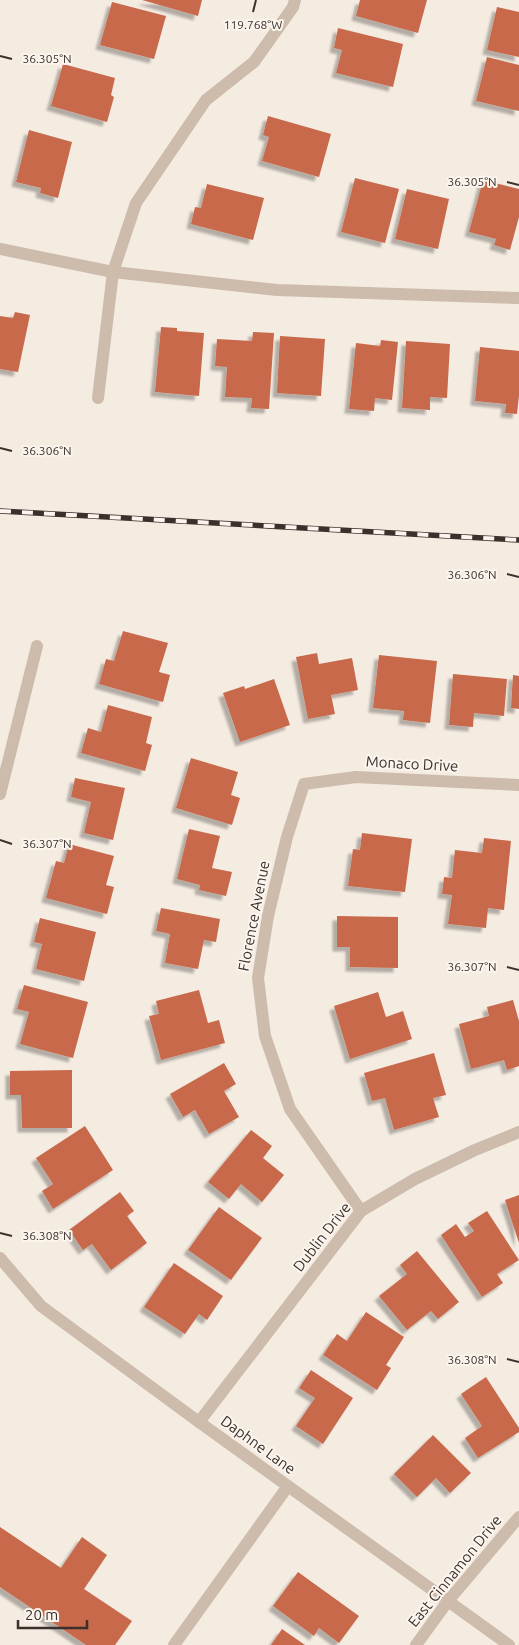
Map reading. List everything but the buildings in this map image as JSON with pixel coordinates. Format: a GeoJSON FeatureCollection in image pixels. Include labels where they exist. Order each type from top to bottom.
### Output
{"type":"FeatureCollection","features":[{"type":"Feature","properties":{"kind":"street"},"geometry":{"type":"LineString","coordinates":[[98,398],[113,272],[136,203],[206,100],[254,62],[293,7],[295,0]]}},
{"type":"Feature","properties":{"kind":"street"},"geometry":{"type":"LineString","coordinates":[[0,249],[113,272],[278,290],[519,298]]}},
{"type":"Feature","properties":{"kind":"street"},"geometry":{"type":"LineString","coordinates":[[0,794],[3,767],[37,646]]}},
{"type":"Feature","properties":{"kind":"street","name":"Monaco Drive"},"geometry":{"type":"LineString","coordinates":[[304,784],[356,777],[519,785]]}},
{"type":"Feature","properties":{"kind":"street","name":"Florence Avenue"},"geometry":{"type":"LineString","coordinates":[[304,784],[287,837],[268,916],[258,978],[265,1036],[290,1110],[361,1211]]}},
{"type":"Feature","properties":{"kind":"street","name":"Dublin Drive"},"geometry":{"type":"LineString","coordinates":[[199,1422],[361,1211],[415,1179],[475,1150],[519,1132]]}},
{"type":"Feature","properties":{"kind":"street","name":"Daphne Lane"},"geometry":{"type":"LineString","coordinates":[[0,1258],[42,1306],[199,1422],[509,1645]]}},
{"type":"Feature","properties":{"kind":"street"},"geometry":{"type":"LineString","coordinates":[[174,1645],[288,1486]]}},
{"type":"Feature","properties":{"kind":"street","name":"East Cinnamon Drive"},"geometry":{"type":"LineString","coordinates":[[416,1645],[448,1600],[519,1517]]}},
{"type":"Feature","properties":{"kind":"railway"},"geometry":{"type":"LineString","coordinates":[[0,511],[519,540]]}}]}
